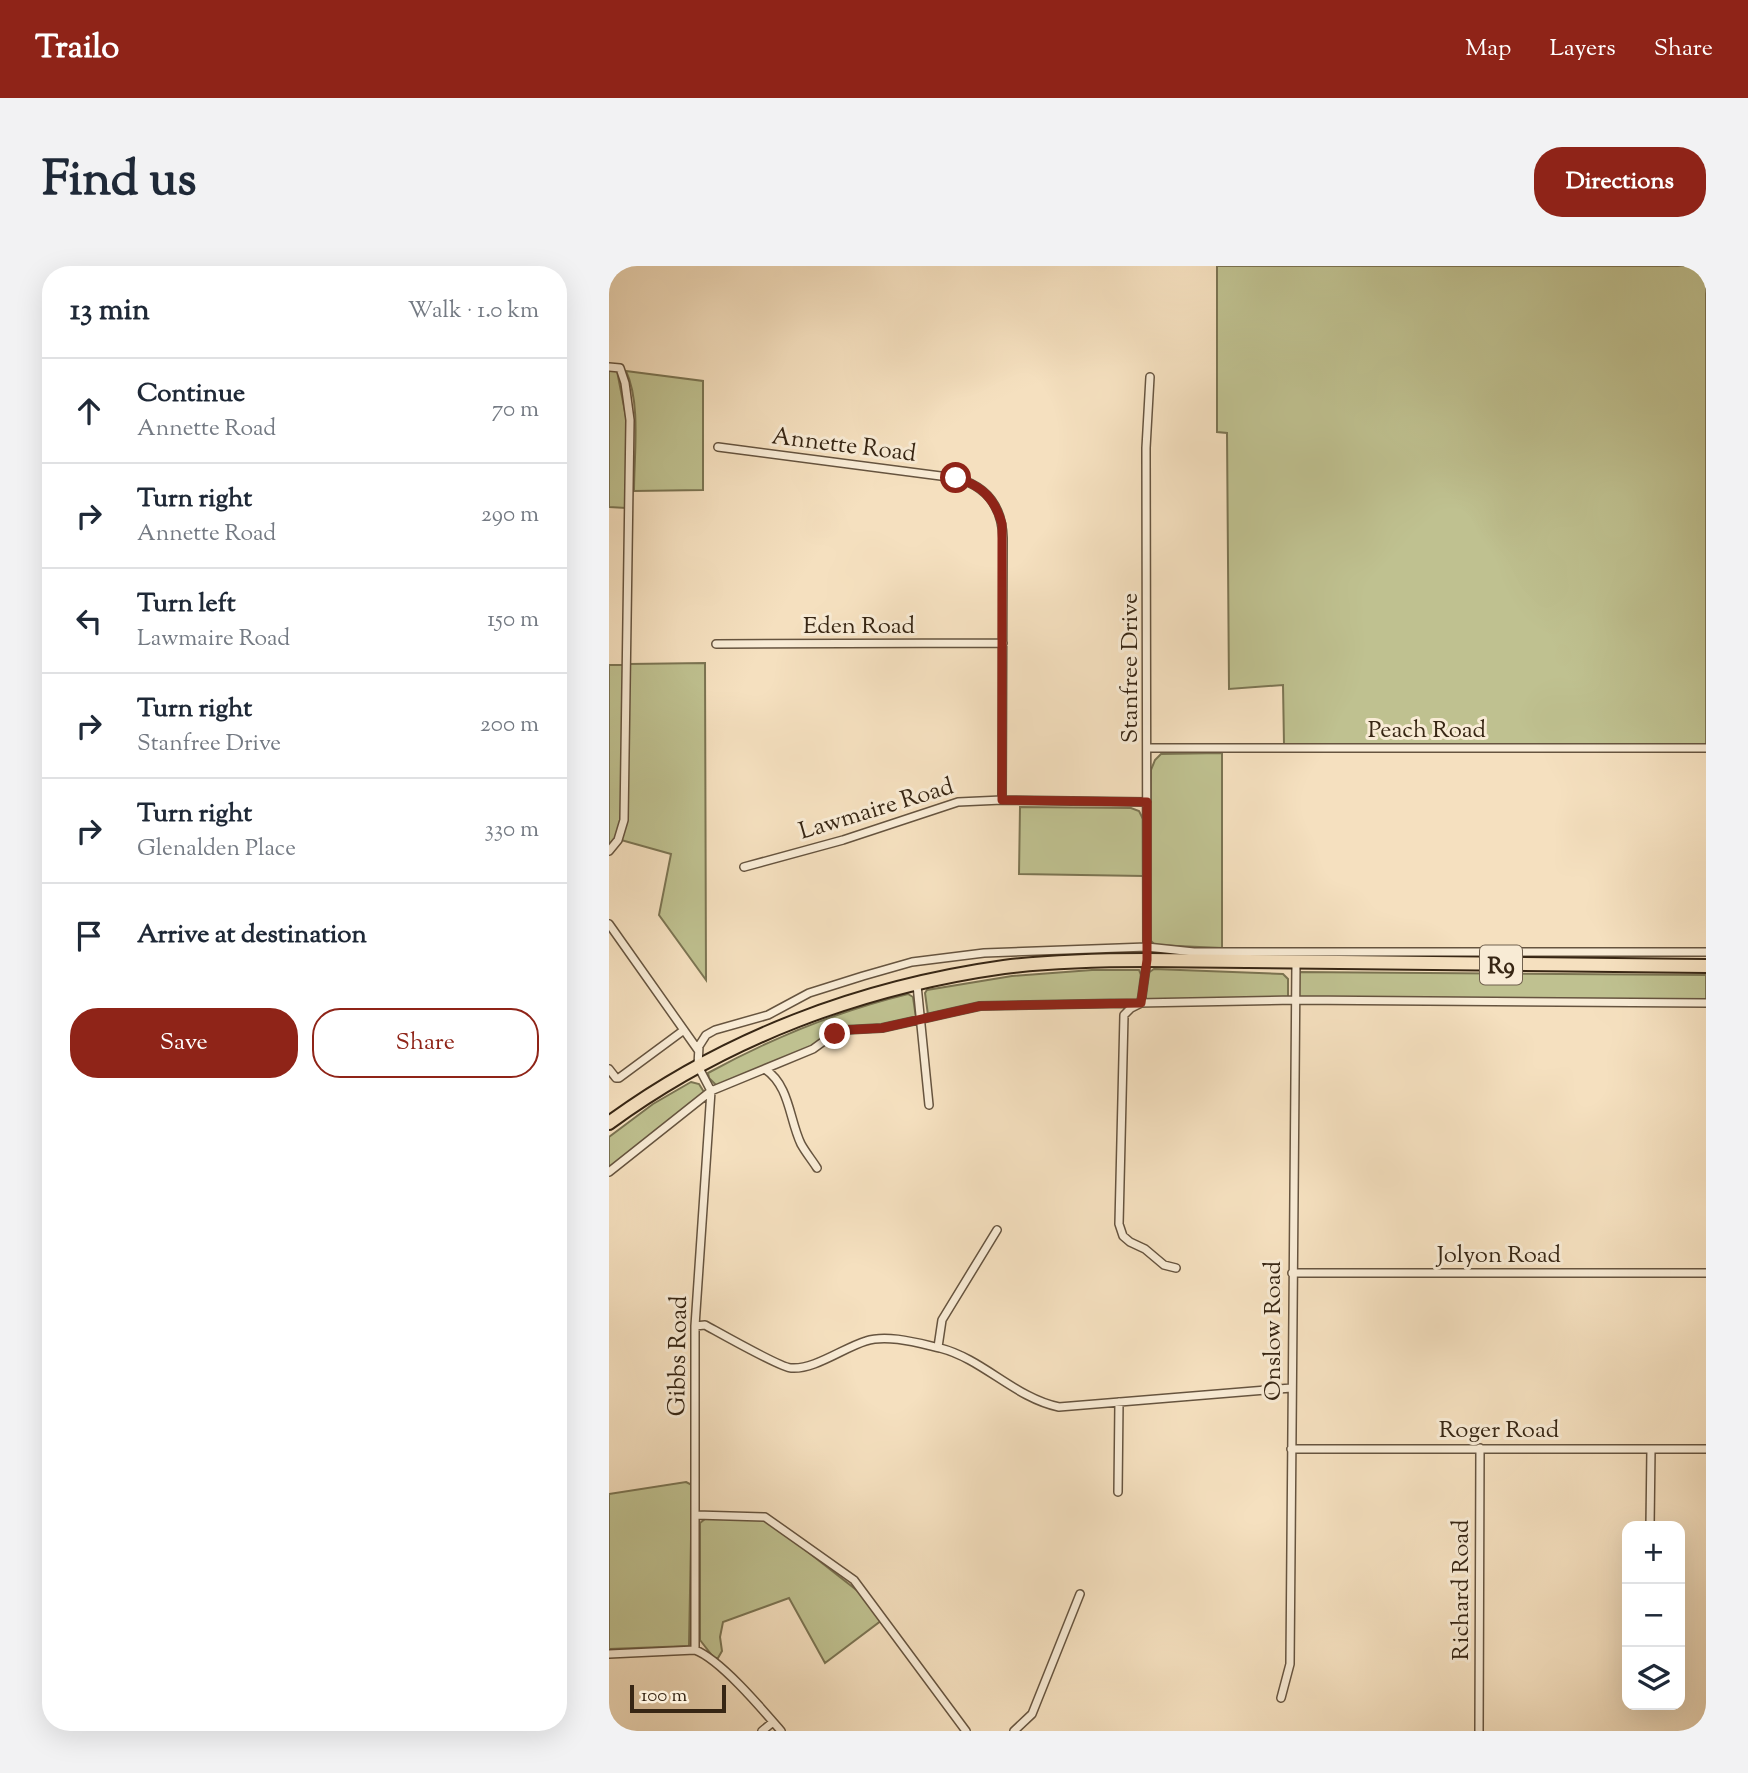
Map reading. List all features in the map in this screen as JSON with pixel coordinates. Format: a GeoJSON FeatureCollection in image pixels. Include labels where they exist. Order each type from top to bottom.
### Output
{"type":"FeatureCollection","features":[{"type":"Feature","properties":{"kind":"highway","name":"R9"},"geometry":{"type":"LineString","coordinates":[[609,1123],[651,1092],[698,1066],[822,1010],[874,994],[1004,967],[1147,954],[1274,957],[1296,963],[1706,966]]}},
{"type":"Feature","properties":{"kind":"street"},"geometry":{"type":"LineString","coordinates":[[609,367],[619,368],[625,383],[630,420],[624,820],[618,840],[609,851]]}},
{"type":"Feature","properties":{"kind":"street","name":"Stanfree Drive"},"geometry":{"type":"LineString","coordinates":[[1141,1003],[1147,954],[1149,748],[1146,448],[1150,377]]}},
{"type":"Feature","properties":{"kind":"street","name":"Annette Road"},"geometry":{"type":"LineString","coordinates":[[718,447],[956,478],[981,488],[998,510],[1002,524],[1002,800]]}},
{"type":"Feature","properties":{"kind":"street","name":"Eden Road"},"geometry":{"type":"LineString","coordinates":[[716,644],[1003,643]]}},
{"type":"Feature","properties":{"kind":"street","name":"Peach Road"},"geometry":{"type":"LineString","coordinates":[[1149,748],[1706,748]]}},
{"type":"Feature","properties":{"kind":"street","name":"Lawmaire Road"},"geometry":{"type":"LineString","coordinates":[[744,867],[887,826],[948,804],[970,800],[1147,802]]}},
{"type":"Feature","properties":{"kind":"street"},"geometry":{"type":"LineString","coordinates":[[609,924],[699,1050]]}},
{"type":"Feature","properties":{"kind":"street"},"geometry":{"type":"LineString","coordinates":[[1274,957],[1414,952],[1706,952]]}},
{"type":"Feature","properties":{"kind":"street"},"geometry":{"type":"LineString","coordinates":[[1402,964],[1414,952]]}},
{"type":"Feature","properties":{"kind":"street"},"geometry":{"type":"LineString","coordinates":[[711,1091],[698,1066],[703,1038],[715,1030],[768,1015],[809,993],[912,962],[984,953],[1147,954]]}},
{"type":"Feature","properties":{"kind":"street","name":"Onslow Road"},"geometry":{"type":"LineString","coordinates":[[1281,1698],[1290,1664],[1291,1273],[1296,963]]}},
{"type":"Feature","properties":{"kind":"street"},"geometry":{"type":"LineString","coordinates":[[917,985],[929,1105]]}},
{"type":"Feature","properties":{"kind":"street"},"geometry":{"type":"LineString","coordinates":[[609,1172],[711,1091],[813,1049],[831,1036],[845,1030],[882,1028],[980,1006],[1295,1000],[1706,1003]]}},
{"type":"Feature","properties":{"kind":"street"},"geometry":{"type":"LineString","coordinates":[[1141,1003],[1124,1015],[1119,1224],[1123,1236],[1130,1242],[1145,1249],[1164,1265],[1176,1268]]}},
{"type":"Feature","properties":{"kind":"street"},"geometry":{"type":"LineString","coordinates":[[609,1069],[619,1079],[684,1030]]}},
{"type":"Feature","properties":{"kind":"street"},"geometry":{"type":"LineString","coordinates":[[765,1069],[779,1081],[802,1145],[817,1168]]}},
{"type":"Feature","properties":{"kind":"street","name":"Gibbs Road"},"geometry":{"type":"LineString","coordinates":[[695,1650],[695,1326],[711,1091]]}},
{"type":"Feature","properties":{"kind":"street"},"geometry":{"type":"LineString","coordinates":[[938,1348],[942,1320],[997,1230]]}},
{"type":"Feature","properties":{"kind":"street","name":"Jolyon Road"},"geometry":{"type":"LineString","coordinates":[[1291,1273],[1706,1273]]}},
{"type":"Feature","properties":{"kind":"street"},"geometry":{"type":"LineString","coordinates":[[695,1326],[705,1325],[789,1369],[808,1366],[866,1340],[878,1339],[938,1348],[958,1353],[1047,1404],[1059,1407],[1291,1388]]}},
{"type":"Feature","properties":{"kind":"street"},"geometry":{"type":"LineString","coordinates":[[1118,1492],[1119,1402]]}},
{"type":"Feature","properties":{"kind":"street","name":"Richard Road"},"geometry":{"type":"LineString","coordinates":[[1479,1731],[1480,1448]]}},
{"type":"Feature","properties":{"kind":"street","name":"Roger Road"},"geometry":{"type":"LineString","coordinates":[[1291,1449],[1706,1449]]}},
{"type":"Feature","properties":{"kind":"street"},"geometry":{"type":"LineString","coordinates":[[1650,1521],[1651,1449]]}},
{"type":"Feature","properties":{"kind":"street"},"geometry":{"type":"LineString","coordinates":[[697,1515],[765,1517],[854,1580],[966,1731]]}},
{"type":"Feature","properties":{"kind":"street"},"geometry":{"type":"LineString","coordinates":[[1014,1731],[1032,1714],[1080,1594]]}},
{"type":"Feature","properties":{"kind":"street"},"geometry":{"type":"LineString","coordinates":[[609,1654],[695,1650],[717,1664],[781,1731]]}},
{"type":"Feature","properties":{"kind":"street"},"geometry":{"type":"LineString","coordinates":[[762,1731],[773,1722]]}},
{"type":"Feature","properties":{"kind":"green space"},"geometry":{"type":"Polygon","coordinates":[[[1217,266],[1706,266],[1706,745],[1284,745],[1283,685],[1229,689],[1227,433],[1217,432],[1217,266]]]}},
{"type":"Feature","properties":{"kind":"green space"},"geometry":{"type":"Polygon","coordinates":[[[609,370],[617,371],[627,422],[626,508],[609,507],[609,370]]]}},
{"type":"Feature","properties":{"kind":"green space"},"geometry":{"type":"Polygon","coordinates":[[[626,371],[703,381],[703,490],[634,491],[634,398],[626,371]]]}},
{"type":"Feature","properties":{"kind":"green space"},"geometry":{"type":"Polygon","coordinates":[[[705,663],[706,980],[659,915],[671,854],[621,840],[629,664],[705,663]]]}},
{"type":"Feature","properties":{"kind":"green space"},"geometry":{"type":"Polygon","coordinates":[[[609,665],[624,665],[621,820],[616,838],[609,847],[609,665]]]}},
{"type":"Feature","properties":{"kind":"green space"},"geometry":{"type":"Polygon","coordinates":[[[1222,753],[1222,948],[1155,945],[1150,940],[1151,770],[1161,754],[1222,753]]]}},
{"type":"Feature","properties":{"kind":"green space"},"geometry":{"type":"Polygon","coordinates":[[[1020,807],[1131,808],[1139,811],[1143,819],[1143,876],[1019,874],[1020,807]]]}},
{"type":"Feature","properties":{"kind":"green space"},"geometry":{"type":"Polygon","coordinates":[[[1154,969],[1283,974],[1288,979],[1288,997],[1145,1001],[1148,973],[1154,969]]]}},
{"type":"Feature","properties":{"kind":"green space"},"geometry":{"type":"Polygon","coordinates":[[[1092,970],[1139,970],[1142,986],[1136,1001],[981,1004],[928,1015],[925,993],[927,990],[1012,976],[1092,970]]]}},
{"type":"Feature","properties":{"kind":"green space"},"geometry":{"type":"Polygon","coordinates":[[[1297,972],[1706,975],[1706,1002],[1297,998],[1297,972]]]}},
{"type":"Feature","properties":{"kind":"green space"},"geometry":{"type":"Polygon","coordinates":[[[908,994],[913,997],[916,1018],[881,1026],[845,1028],[811,1047],[717,1086],[709,1078],[708,1073],[781,1037],[831,1017],[908,994]]]}},
{"type":"Feature","properties":{"kind":"green space"},"geometry":{"type":"Polygon","coordinates":[[[691,1082],[699,1084],[704,1092],[702,1096],[609,1170],[609,1137],[653,1104],[691,1082]]]}},
{"type":"Feature","properties":{"kind":"green space"},"geometry":{"type":"Polygon","coordinates":[[[686,1482],[692,1485],[689,1646],[609,1649],[609,1494],[686,1482]]]}},
{"type":"Feature","properties":{"kind":"green space"},"geometry":{"type":"Polygon","coordinates":[[[759,1518],[771,1523],[859,1592],[882,1620],[825,1663],[789,1598],[723,1622],[720,1637],[722,1651],[718,1658],[714,1658],[700,1640],[700,1523],[705,1519],[759,1518]]]}},
{"type":"Feature","properties":{"kind":"route"},"geometry":{"type":"LineString","coordinates":[[835,1034],[845,1030],[882,1028],[980,1006],[1141,1003],[1144,990],[1147,960],[1147,802],[1002,800],[1002,524],[992,499],[981,488],[956,478]]}}]}
